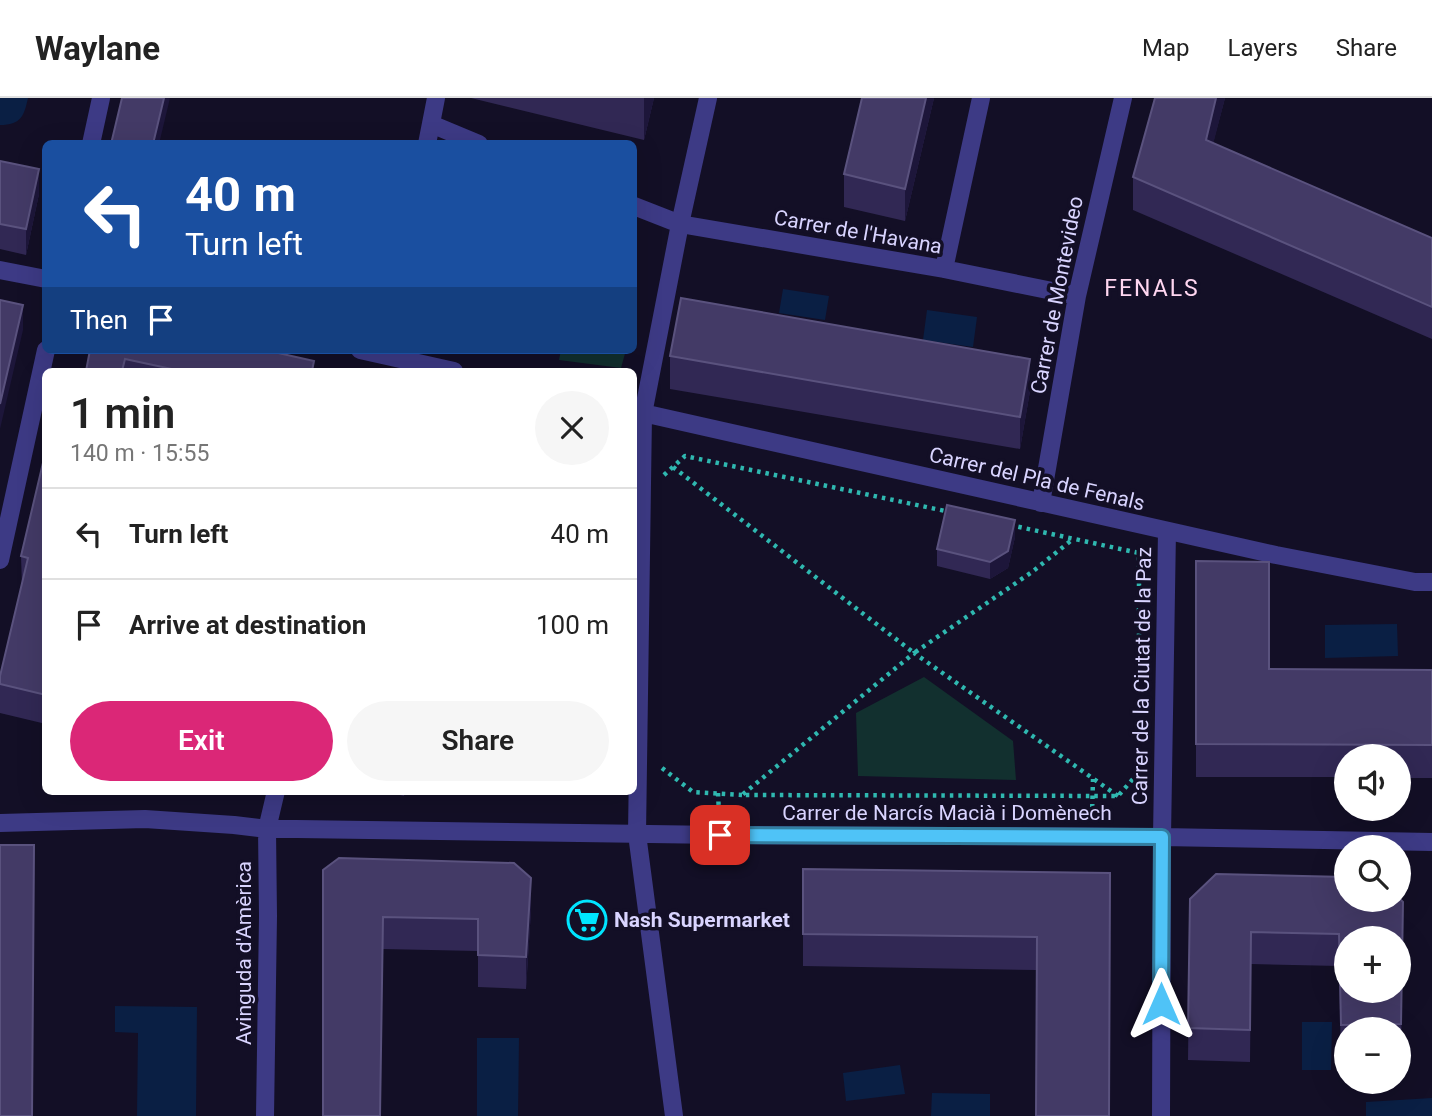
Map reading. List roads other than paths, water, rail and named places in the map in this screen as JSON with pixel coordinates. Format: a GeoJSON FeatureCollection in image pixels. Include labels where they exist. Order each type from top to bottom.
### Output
{"type":"FeatureCollection","features":[{"type":"Feature","properties":{"kind":"street"},"geometry":{"type":"LineString","coordinates":[[92,140],[101,98]]}},
{"type":"Feature","properties":{"kind":"street"},"geometry":{"type":"LineString","coordinates":[[428,140],[436,98]]}},
{"type":"Feature","properties":{"kind":"street"},"geometry":{"type":"LineString","coordinates":[[637,624],[638,413],[708,98]]}},
{"type":"Feature","properties":{"kind":"street"},"geometry":{"type":"LineString","coordinates":[[944,269],[981,98]]}},
{"type":"Feature","properties":{"kind":"street","name":"Carrer de Montevideo"},"geometry":{"type":"LineString","coordinates":[[1041,503],[1077,296],[1123,98]]}},
{"type":"Feature","properties":{"kind":"street"},"geometry":{"type":"LineString","coordinates":[[431,124],[469,140]]}},
{"type":"Feature","properties":{"kind":"street","name":"Carrer de l'Havana"},"geometry":{"type":"LineString","coordinates":[[637,207],[680,225],[944,269],[1077,296]]}},
{"type":"Feature","properties":{"kind":"street"},"geometry":{"type":"LineString","coordinates":[[0,270],[42,278]]}},
{"type":"Feature","properties":{"kind":"street"},"geometry":{"type":"LineString","coordinates":[[383,359],[436,368]]}},
{"type":"Feature","properties":{"kind":"street"},"geometry":{"type":"LineString","coordinates":[[0,561],[42,368]]}},
{"type":"Feature","properties":{"kind":"street","name":"Carrer del Pla de Fenals"},"geometry":{"type":"LineString","coordinates":[[638,413],[1276,555],[1415,582],[1432,582]]}},
{"type":"Feature","properties":{"kind":"street","name":"Carrer de la Ciutat de la Paz"},"geometry":{"type":"LineString","coordinates":[[1161,1116],[1167,531]]}},
{"type":"Feature","properties":{"kind":"street","name":"Avinguda d'Amèrica"},"geometry":{"type":"LineString","coordinates":[[265,1116],[267,829],[275,795]]}},
{"type":"Feature","properties":{"kind":"street"},"geometry":{"type":"LineString","coordinates":[[636,795],[636,834],[674,1116]]}},
{"type":"Feature","properties":{"kind":"street","name":"Carrer de Narcís Macià i Domènech"},"geometry":{"type":"LineString","coordinates":[[0,823],[145,819],[267,829],[1091,836],[1432,842]]}},
{"type":"Feature","properties":{"kind":"water"},"geometry":{"type":"Polygon","coordinates":[[[0,98],[28,98],[23,114],[17,121],[0,125],[0,98]]]}},
{"type":"Feature","properties":{"kind":"water"},"geometry":{"type":"Polygon","coordinates":[[[783,289],[829,296],[825,320],[779,313],[783,289]]]}},
{"type":"Feature","properties":{"kind":"water"},"geometry":{"type":"Polygon","coordinates":[[[927,310],[977,317],[973,347],[923,340],[927,310]]]}},
{"type":"Feature","properties":{"kind":"water"},"geometry":{"type":"Polygon","coordinates":[[[1397,624],[1398,656],[1325,658],[1325,625],[1397,624]]]}},
{"type":"Feature","properties":{"kind":"water"},"geometry":{"type":"Polygon","coordinates":[[[115,1006],[197,1007],[196,1116],[137,1116],[138,1033],[115,1032],[115,1006]]]}},
{"type":"Feature","properties":{"kind":"water"},"geometry":{"type":"Polygon","coordinates":[[[1302,1022],[1332,1022],[1331,1070],[1302,1070],[1302,1022]]]}},
{"type":"Feature","properties":{"kind":"water"},"geometry":{"type":"Polygon","coordinates":[[[477,1038],[519,1038],[518,1116],[477,1116],[477,1038]]]}},
{"type":"Feature","properties":{"kind":"water"},"geometry":{"type":"Polygon","coordinates":[[[900,1065],[905,1094],[846,1101],[843,1073],[900,1065]]]}},
{"type":"Feature","properties":{"kind":"water"},"geometry":{"type":"Polygon","coordinates":[[[932,1093],[990,1094],[990,1116],[931,1116],[932,1093]]]}},
{"type":"Feature","properties":{"kind":"water"},"geometry":{"type":"Polygon","coordinates":[[[1432,1098],[1432,1116],[1366,1116],[1366,1102],[1432,1098]]]}},
{"type":"Feature","properties":{"kind":"place","name":"Nash Supermarket"},"geometry":{"type":"Point","coordinates":[587,920]}},
{"type":"Feature","properties":{"kind":"district","name":"FENALS"},"geometry":{"type":"Point","coordinates":[1152,288]}}]}
